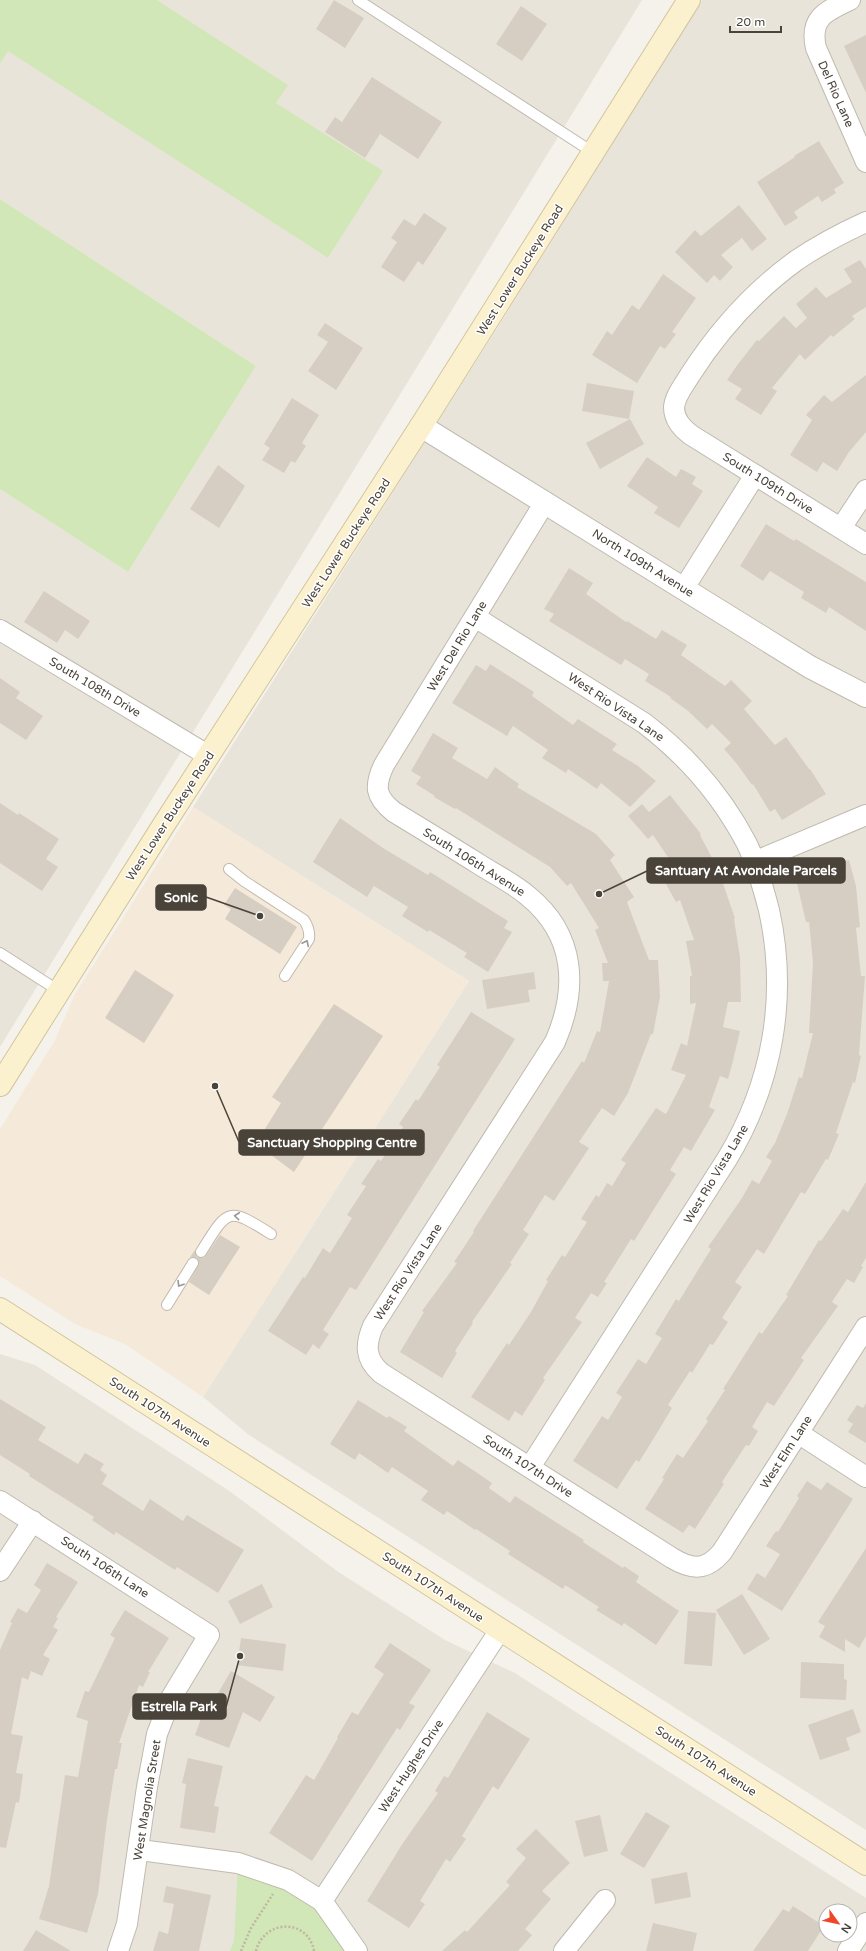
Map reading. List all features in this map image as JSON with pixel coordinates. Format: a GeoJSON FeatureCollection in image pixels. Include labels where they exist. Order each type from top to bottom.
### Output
{"type":"FeatureCollection","features":[{"type":"Feature","properties":{"kind":"main road","name":"West Lower Buckeye Road"},"geometry":{"type":"LineString","coordinates":[[0,1085],[421,426],[689,0]]}},
{"type":"Feature","properties":{"kind":"main road","name":"South 107th Avenue"},"geometry":{"type":"LineString","coordinates":[[0,1309],[866,1864]]}},
{"type":"Feature","properties":{"kind":"street","name":"Del Rio Lane"},"geometry":{"type":"LineString","coordinates":[[850,0],[826,12],[817,24],[814,32],[816,48],[866,162]]}},
{"type":"Feature","properties":{"kind":"street","name":"South 109th Drive"},"geometry":{"type":"LineString","coordinates":[[866,222],[832,238],[797,260],[762,288],[714,341],[680,391],[674,407],[675,416],[679,423],[691,435],[866,544]]}},
{"type":"Feature","properties":{"kind":"street","name":"North 109th Avenue"},"geometry":{"type":"LineString","coordinates":[[421,426],[810,667],[866,696]]}},
{"type":"Feature","properties":{"kind":"street"},"geometry":{"type":"LineString","coordinates":[[684,588],[755,475]]}},
{"type":"Feature","properties":{"kind":"street"},"geometry":{"type":"LineString","coordinates":[[842,528],[866,490]]}},
{"type":"Feature","properties":{"kind":"street","name":"West Del Rio Lane"},"geometry":{"type":"LineString","coordinates":[[378,792],[377,784],[384,765],[545,502]]}},
{"type":"Feature","properties":{"kind":"street","name":"West Rio Vista Lane"},"geometry":{"type":"LineString","coordinates":[[475,617],[625,710],[664,738],[697,771],[726,809],[747,844],[754,862],[771,920],[775,942],[778,989],[773,1040],[757,1100],[741,1135],[530,1467]]}},
{"type":"Feature","properties":{"kind":"street","name":"South 108th Drive"},"geometry":{"type":"LineString","coordinates":[[0,630],[209,756]]}},
{"type":"Feature","properties":{"kind":"street","name":"South 106th Avenue"},"geometry":{"type":"LineString","coordinates":[[378,792],[382,800],[394,812],[514,886],[542,908],[560,938],[570,970],[570,987]]}},
{"type":"Feature","properties":{"kind":"street"},"geometry":{"type":"LineString","coordinates":[[754,862],[866,815]]}},
{"type":"Feature","properties":{"kind":"street","name":"West Rio Vista Lane"},"geometry":{"type":"LineString","coordinates":[[367,1352],[367,1344],[373,1326],[555,1042],[562,1025],[570,987]]}},
{"type":"Feature","properties":{"kind":"street","name":"West Elm Lane"},"geometry":{"type":"LineString","coordinates":[[698,1567],[708,1565],[722,1552],[866,1326]]}},
{"type":"Feature","properties":{"kind":"street","name":"South 107th Drive"},"geometry":{"type":"LineString","coordinates":[[367,1352],[370,1360],[381,1372],[672,1558],[689,1566],[698,1567]]}},
{"type":"Feature","properties":{"kind":"street"},"geometry":{"type":"LineString","coordinates":[[798,1433],[866,1476]]}},
{"type":"Feature","properties":{"kind":"street","name":"South 106th Lane"},"geometry":{"type":"LineString","coordinates":[[0,1501],[209,1635]]}},
{"type":"Feature","properties":{"kind":"street"},"geometry":{"type":"LineString","coordinates":[[0,1571],[33,1521]]}},
{"type":"Feature","properties":{"kind":"street","name":"West Hughes Drive"},"geometry":{"type":"LineString","coordinates":[[322,1901],[500,1630]]}},
{"type":"Feature","properties":{"kind":"street","name":"West Magnolia Street"},"geometry":{"type":"LineString","coordinates":[[118,1951],[128,1924],[140,1850],[147,1787],[157,1734],[171,1698],[209,1635]]}},
{"type":"Feature","properties":{"kind":"street"},"geometry":{"type":"LineString","coordinates":[[140,1850],[238,1863],[288,1880],[322,1901],[357,1951]]}},
{"type":"Feature","properties":{"kind":"street"},"geometry":{"type":"LineString","coordinates":[[564,1951],[605,1900]]}},
{"type":"Feature","properties":{"kind":"street"},"geometry":{"type":"LineString","coordinates":[[848,1951],[866,1923]]}},
{"type":"Feature","properties":{"kind":"lane"},"geometry":{"type":"LineString","coordinates":[[358,0],[594,153]]}},
{"type":"Feature","properties":{"kind":"lane"},"geometry":{"type":"LineString","coordinates":[[229,869],[244,881],[304,920],[307,924],[310,933],[309,938],[285,976]]}},
{"type":"Feature","properties":{"kind":"lane"},"geometry":{"type":"LineString","coordinates":[[0,953],[59,991]]}},
{"type":"Feature","properties":{"kind":"lane"},"geometry":{"type":"LineString","coordinates":[[200,1252],[217,1226],[226,1216],[234,1215],[245,1218],[271,1234]]}},
{"type":"Feature","properties":{"kind":"lane"},"geometry":{"type":"LineString","coordinates":[[167,1305],[193,1263]]}},
{"type":"Feature","properties":{"kind":"path"},"geometry":{"type":"LineString","coordinates":[[241,1951],[251,1928],[277,1890],[288,1880]]}},
{"type":"Feature","properties":{"kind":"path"},"geometry":{"type":"LineString","coordinates":[[256,1951],[262,1937],[270,1930],[281,1926],[292,1927],[301,1931],[309,1938],[314,1951]]}},
{"type":"Feature","properties":{"kind":"shaded area"},"geometry":{"type":"Polygon","coordinates":[[[157,0],[642,0],[0,1047],[0,489],[128,572],[256,366],[0,199],[0,64],[8,50],[328,258],[382,171],[275,103],[287,85],[157,0]]]}},
{"type":"Feature","properties":{"kind":"shaded area"},"geometry":{"type":"Polygon","coordinates":[[[702,0],[866,0],[866,1830],[249,1435],[203,1397],[469,981],[193,807],[498,327],[702,0]]]}},
{"type":"Feature","properties":{"kind":"shaded area"},"geometry":{"type":"Polygon","coordinates":[[[193,807],[469,981],[203,1397],[125,1344],[75,1324],[0,1276],[0,1129],[54,1042],[75,994],[193,807]]]}},
{"type":"Feature","properties":{"kind":"shaded area"},"geometry":{"type":"Polygon","coordinates":[[[0,1354],[35,1365],[228,1490],[340,1573],[445,1640],[515,1673],[866,1898],[866,1951],[0,1951],[0,1354]]]}},
{"type":"Feature","properties":{"kind":"green space"},"geometry":{"type":"Polygon","coordinates":[[[0,0],[157,0],[288,85],[276,103],[383,171],[328,258],[8,51],[0,64],[0,0]]]}},
{"type":"Feature","properties":{"kind":"green space"},"geometry":{"type":"Polygon","coordinates":[[[0,199],[256,366],[128,572],[0,489],[0,199]]]}},
{"type":"Feature","properties":{"kind":"green space"},"geometry":{"type":"Polygon","coordinates":[[[238,1863],[288,1880],[357,1951],[230,1951],[234,1941],[238,1863]]]}},
{"type":"Feature","properties":{"kind":"building"},"geometry":{"type":"Polygon","coordinates":[[[334,0],[364,18],[345,48],[316,29],[334,0]]]}},
{"type":"Feature","properties":{"kind":"building"},"geometry":{"type":"Polygon","coordinates":[[[521,6],[547,24],[522,61],[496,44],[521,6]]]}},
{"type":"Feature","properties":{"kind":"building"},"geometry":{"type":"Polygon","coordinates":[[[866,35],[866,93],[844,46],[866,35]]]}},
{"type":"Feature","properties":{"kind":"building"},"geometry":{"type":"Polygon","coordinates":[[[372,77],[442,122],[418,159],[380,134],[365,158],[325,132],[335,117],[342,122],[372,77]]]}},
{"type":"Feature","properties":{"kind":"building"},"geometry":{"type":"Polygon","coordinates":[[[819,141],[844,183],[834,189],[836,193],[822,202],[818,196],[794,212],[798,218],[785,226],[757,182],[795,157],[794,156],[819,141]]]}},
{"type":"Feature","properties":{"kind":"building"},"geometry":{"type":"Polygon","coordinates":[[[739,205],[767,239],[752,251],[742,238],[721,255],[733,267],[720,281],[714,275],[707,283],[675,252],[695,230],[701,236],[739,205]]]}},
{"type":"Feature","properties":{"kind":"building"},"geometry":{"type":"Polygon","coordinates":[[[424,213],[447,228],[423,265],[418,261],[404,282],[381,267],[397,242],[391,238],[404,219],[415,226],[424,213]]]}},
{"type":"Feature","properties":{"kind":"building"},"geometry":{"type":"Polygon","coordinates":[[[860,260],[866,269],[866,307],[852,316],[855,319],[833,337],[831,335],[805,360],[800,354],[772,388],[777,391],[761,415],[735,399],[742,389],[727,380],[757,340],[759,341],[784,316],[796,328],[807,318],[796,304],[816,287],[826,298],[852,282],[844,269],[860,260]]]}},
{"type":"Feature","properties":{"kind":"building"},"geometry":{"type":"Polygon","coordinates":[[[663,274],[696,298],[672,332],[676,334],[665,349],[660,346],[637,383],[592,355],[607,331],[612,335],[632,305],[639,310],[663,274]]]}},
{"type":"Feature","properties":{"kind":"building"},"geometry":{"type":"Polygon","coordinates":[[[325,323],[363,348],[336,390],[308,371],[328,342],[317,335],[325,323]]]}},
{"type":"Feature","properties":{"kind":"building"},"geometry":{"type":"Polygon","coordinates":[[[866,375],[866,432],[849,452],[837,471],[823,462],[817,472],[790,455],[812,420],[806,415],[824,395],[832,402],[866,375]]]}},
{"type":"Feature","properties":{"kind":"building"},"geometry":{"type":"Polygon","coordinates":[[[587,383],[634,391],[629,419],[582,411],[587,383]]]}},
{"type":"Feature","properties":{"kind":"building"},"geometry":{"type":"Polygon","coordinates":[[[292,398],[319,415],[302,443],[306,446],[295,463],[291,461],[284,473],[262,460],[270,448],[264,444],[292,398]]]}},
{"type":"Feature","properties":{"kind":"building"},"geometry":{"type":"Polygon","coordinates":[[[630,419],[644,444],[600,469],[586,443],[630,419]]]}},
{"type":"Feature","properties":{"kind":"building"},"geometry":{"type":"Polygon","coordinates":[[[647,457],[676,477],[681,469],[696,477],[692,484],[703,491],[679,528],[654,513],[658,507],[627,486],[647,457]]]}},
{"type":"Feature","properties":{"kind":"building"},"geometry":{"type":"Polygon","coordinates":[[[218,465],[245,486],[219,528],[190,509],[218,465]]]}},
{"type":"Feature","properties":{"kind":"building"},"geometry":{"type":"Polygon","coordinates":[[[766,524],[794,541],[796,539],[866,582],[866,631],[829,607],[826,613],[801,598],[804,592],[770,571],[763,581],[740,566],[766,524]]]}},
{"type":"Feature","properties":{"kind":"building"},"geometry":{"type":"Polygon","coordinates":[[[569,568],[593,583],[586,594],[626,622],[627,621],[656,639],[662,630],[687,645],[681,655],[725,686],[731,680],[752,701],[744,709],[775,745],[786,737],[810,769],[826,794],[782,820],[775,809],[770,812],[753,784],[752,785],[724,749],[731,743],[712,724],[707,729],[687,710],[670,698],[671,697],[645,681],[649,674],[625,659],[621,665],[549,621],[554,614],[544,609],[569,568]]]}},
{"type":"Feature","properties":{"kind":"building"},"geometry":{"type":"Polygon","coordinates":[[[44,591],[90,621],[78,639],[65,630],[57,643],[24,622],[44,591]]]}},
{"type":"Feature","properties":{"kind":"building"},"geometry":{"type":"Polygon","coordinates":[[[490,664],[534,692],[532,696],[573,725],[578,719],[617,744],[612,750],[638,766],[656,781],[630,807],[601,783],[597,789],[568,769],[566,773],[542,758],[548,750],[513,726],[507,736],[452,703],[476,665],[486,671],[490,664]]]}},
{"type":"Feature","properties":{"kind":"building"},"geometry":{"type":"Polygon","coordinates":[[[0,678],[20,692],[16,698],[43,716],[26,740],[0,723],[0,678]]]}},
{"type":"Feature","properties":{"kind":"building"},"geometry":{"type":"Polygon","coordinates":[[[433,733],[458,748],[452,758],[487,779],[495,767],[519,784],[517,787],[596,834],[615,855],[610,860],[634,897],[627,902],[649,960],[658,960],[660,997],[653,1034],[651,1034],[628,1093],[614,1116],[602,1108],[579,1142],[589,1148],[554,1201],[545,1195],[523,1230],[529,1234],[510,1263],[512,1264],[472,1322],[473,1323],[455,1351],[457,1353],[442,1378],[400,1352],[424,1312],[422,1311],[457,1263],[454,1262],[474,1232],[473,1231],[582,1061],[584,1063],[597,1031],[600,1032],[609,981],[603,981],[602,963],[608,963],[595,930],[599,928],[571,883],[567,886],[550,867],[456,808],[455,809],[434,797],[435,796],[416,784],[421,777],[411,771],[433,733]]]}},
{"type":"Feature","properties":{"kind":"building"},"geometry":{"type":"Polygon","coordinates":[[[670,795],[701,834],[700,835],[722,877],[721,878],[735,918],[740,957],[741,1002],[728,1002],[723,1027],[740,1031],[732,1065],[728,1079],[720,1076],[709,1107],[715,1110],[691,1151],[684,1147],[670,1170],[676,1174],[634,1241],[631,1239],[604,1282],[607,1283],[598,1297],[591,1293],[575,1318],[582,1322],[543,1378],[545,1380],[522,1416],[515,1411],[509,1421],[471,1397],[507,1343],[509,1345],[531,1312],[548,1281],[546,1280],[562,1255],[565,1257],[587,1222],[581,1219],[596,1195],[599,1197],[607,1183],[612,1186],[626,1163],[621,1160],[656,1108],[666,1114],[686,1075],[671,1070],[681,1043],[687,1046],[696,1003],[690,1004],[690,976],[692,976],[686,941],[694,940],[680,900],[676,902],[662,877],[676,869],[653,835],[648,839],[628,816],[642,804],[649,812],[670,795]]]}},
{"type":"Feature","properties":{"kind":"building"},"geometry":{"type":"Polygon","coordinates":[[[0,803],[18,815],[19,813],[59,839],[46,859],[58,867],[42,891],[0,863],[0,803]]]}},
{"type":"Feature","properties":{"kind":"building"},"geometry":{"type":"Polygon","coordinates":[[[340,818],[383,848],[428,875],[430,872],[508,921],[504,928],[512,932],[488,972],[464,957],[467,953],[402,916],[408,907],[374,886],[367,897],[313,862],[340,818]]]}},
{"type":"Feature","properties":{"kind":"building"},"geometry":{"type":"Polygon","coordinates":[[[849,860],[856,886],[860,927],[856,928],[861,976],[865,976],[859,1055],[861,1056],[855,1083],[853,1082],[836,1133],[839,1134],[828,1160],[826,1159],[805,1194],[801,1192],[764,1254],[757,1249],[735,1282],[742,1287],[722,1318],[728,1322],[713,1345],[710,1344],[692,1373],[690,1371],[668,1405],[672,1408],[654,1438],[639,1462],[636,1460],[617,1489],[573,1461],[602,1416],[608,1420],[622,1397],[616,1393],[638,1359],[646,1364],[662,1338],[655,1334],[676,1299],[679,1301],[711,1249],[708,1247],[742,1198],[752,1180],[759,1184],[772,1161],[766,1157],[775,1143],[787,1114],[799,1077],[802,1078],[813,1033],[809,1033],[813,963],[809,922],[806,922],[795,875],[849,860]]]}},
{"type":"Feature","properties":{"kind":"building"},"geometry":{"type":"Polygon","coordinates":[[[235,888],[297,927],[280,954],[225,919],[231,909],[224,905],[235,888]]]}},
{"type":"Feature","properties":{"kind":"building"},"geometry":{"type":"Polygon","coordinates":[[[135,970],[174,995],[144,1043],[105,1018],[135,970]]]}},
{"type":"Feature","properties":{"kind":"building"},"geometry":{"type":"Polygon","coordinates":[[[534,972],[536,989],[528,990],[530,1002],[487,1009],[482,980],[534,972]]]}},
{"type":"Feature","properties":{"kind":"building"},"geometry":{"type":"Polygon","coordinates":[[[334,1004],[383,1036],[294,1172],[267,1152],[253,1156],[247,1136],[263,1132],[281,1103],[272,1097],[334,1004]]]}},
{"type":"Feature","properties":{"kind":"building"},"geometry":{"type":"Polygon","coordinates":[[[471,1012],[515,1039],[356,1290],[350,1287],[323,1330],[329,1334],[319,1349],[313,1344],[306,1355],[268,1331],[303,1277],[305,1278],[323,1248],[330,1253],[352,1218],[347,1215],[366,1186],[361,1184],[378,1159],[381,1161],[403,1127],[399,1124],[416,1099],[418,1101],[440,1067],[437,1065],[471,1012]]]}},
{"type":"Feature","properties":{"kind":"building"},"geometry":{"type":"Polygon","coordinates":[[[866,1182],[866,1258],[861,1266],[863,1267],[854,1283],[847,1279],[832,1302],[838,1306],[801,1358],[804,1360],[774,1406],[767,1402],[752,1427],[758,1431],[749,1446],[746,1445],[722,1482],[724,1484],[695,1529],[689,1525],[683,1533],[645,1509],[664,1479],[662,1478],[677,1454],[683,1458],[708,1421],[706,1419],[725,1390],[723,1389],[759,1332],[762,1334],[788,1296],[786,1295],[819,1240],[821,1241],[843,1209],[848,1212],[866,1182]]]}},
{"type":"Feature","properties":{"kind":"building"},"geometry":{"type":"Polygon","coordinates":[[[220,1235],[240,1247],[209,1295],[189,1282],[199,1264],[197,1258],[190,1257],[195,1250],[197,1257],[204,1258],[220,1235]]]}},
{"type":"Feature","properties":{"kind":"building"},"geometry":{"type":"Polygon","coordinates":[[[0,1399],[46,1427],[38,1440],[78,1464],[85,1453],[104,1464],[100,1470],[107,1475],[102,1484],[143,1511],[150,1499],[183,1521],[187,1515],[244,1550],[218,1593],[177,1567],[175,1570],[116,1532],[114,1535],[92,1520],[94,1517],[29,1476],[30,1474],[0,1455],[0,1399]]]}},
{"type":"Feature","properties":{"kind":"building"},"geometry":{"type":"Polygon","coordinates":[[[358,1400],[387,1418],[389,1416],[407,1427],[404,1431],[453,1466],[458,1460],[473,1470],[492,1483],[489,1488],[510,1503],[515,1496],[584,1540],[583,1542],[623,1568],[624,1566],[639,1576],[636,1582],[679,1611],[656,1645],[624,1623],[622,1626],[596,1610],[599,1607],[565,1585],[563,1589],[508,1554],[510,1551],[447,1511],[444,1515],[421,1500],[428,1491],[392,1467],[388,1473],[359,1453],[355,1460],[330,1444],[358,1400]]]}},
{"type":"Feature","properties":{"kind":"building"},"geometry":{"type":"Polygon","coordinates":[[[866,1403],[866,1443],[848,1432],[853,1424],[847,1420],[857,1405],[863,1408],[866,1403]]]}},
{"type":"Feature","properties":{"kind":"building"},"geometry":{"type":"Polygon","coordinates":[[[807,1481],[821,1490],[827,1482],[853,1499],[782,1611],[747,1589],[757,1573],[765,1578],[780,1554],[766,1546],[776,1531],[778,1532],[799,1498],[797,1496],[807,1481]]]}},
{"type":"Feature","properties":{"kind":"building"},"geometry":{"type":"Polygon","coordinates":[[[866,1548],[866,1636],[859,1648],[845,1639],[845,1652],[819,1637],[825,1626],[818,1622],[866,1548]]]}},
{"type":"Feature","properties":{"kind":"building"},"geometry":{"type":"Polygon","coordinates":[[[47,1563],[78,1582],[56,1617],[58,1618],[53,1627],[58,1630],[43,1655],[50,1659],[42,1676],[31,1671],[28,1680],[22,1677],[11,1734],[23,1736],[16,1773],[23,1774],[19,1803],[16,1802],[6,1848],[0,1847],[0,1650],[12,1623],[10,1622],[18,1608],[27,1613],[41,1590],[34,1585],[47,1563]]]}},
{"type":"Feature","properties":{"kind":"building"},"geometry":{"type":"Polygon","coordinates":[[[262,1584],[273,1607],[240,1624],[228,1601],[262,1584]]]}},
{"type":"Feature","properties":{"kind":"building"},"geometry":{"type":"Polygon","coordinates":[[[742,1594],[770,1639],[744,1655],[716,1610],[742,1594]]]}},
{"type":"Feature","properties":{"kind":"building"},"geometry":{"type":"Polygon","coordinates":[[[125,1610],[169,1638],[148,1672],[150,1672],[143,1687],[139,1685],[119,1743],[122,1743],[117,1769],[115,1769],[98,1894],[87,1933],[39,1919],[49,1886],[65,1775],[78,1777],[88,1721],[76,1717],[85,1691],[89,1692],[115,1638],[110,1635],[125,1610]]]}},
{"type":"Feature","properties":{"kind":"building"},"geometry":{"type":"Polygon","coordinates":[[[688,1611],[716,1613],[712,1666],[684,1664],[688,1611]]]}},
{"type":"Feature","properties":{"kind":"building"},"geometry":{"type":"Polygon","coordinates":[[[241,1638],[286,1644],[283,1671],[237,1665],[241,1638]]]}},
{"type":"Feature","properties":{"kind":"building"},"geometry":{"type":"Polygon","coordinates":[[[390,1643],[431,1670],[409,1703],[415,1706],[400,1730],[397,1728],[312,1861],[269,1833],[306,1775],[314,1780],[352,1712],[358,1715],[384,1674],[374,1667],[390,1643]]]}},
{"type":"Feature","properties":{"kind":"building"},"geometry":{"type":"Polygon","coordinates":[[[801,1662],[844,1664],[844,1679],[847,1680],[846,1700],[800,1698],[801,1662]]]}},
{"type":"Feature","properties":{"kind":"building"},"geometry":{"type":"Polygon","coordinates":[[[231,1671],[275,1697],[260,1722],[243,1712],[229,1748],[195,1735],[204,1710],[207,1712],[231,1671]]]}},
{"type":"Feature","properties":{"kind":"building"},"geometry":{"type":"Polygon","coordinates":[[[853,1709],[861,1732],[846,1738],[850,1750],[820,1760],[808,1725],[853,1709]]]}},
{"type":"Feature","properties":{"kind":"building"},"geometry":{"type":"Polygon","coordinates":[[[487,1712],[530,1739],[498,1790],[493,1786],[462,1836],[466,1839],[450,1862],[446,1859],[420,1901],[425,1904],[409,1928],[367,1901],[403,1843],[438,1793],[435,1791],[444,1776],[448,1778],[487,1712]]]}},
{"type":"Feature","properties":{"kind":"building"},"geometry":{"type":"Polygon","coordinates":[[[188,1758],[223,1766],[214,1806],[219,1807],[215,1833],[180,1828],[186,1784],[182,1783],[188,1758]]]}},
{"type":"Feature","properties":{"kind":"building"},"geometry":{"type":"Polygon","coordinates":[[[646,1812],[670,1826],[644,1868],[620,1854],[646,1812]]]}},
{"type":"Feature","properties":{"kind":"building"},"geometry":{"type":"Polygon","coordinates":[[[600,1815],[608,1851],[584,1857],[575,1821],[600,1815]]]}},
{"type":"Feature","properties":{"kind":"building"},"geometry":{"type":"Polygon","coordinates":[[[536,1829],[570,1863],[542,1891],[551,1899],[525,1929],[532,1935],[518,1951],[442,1951],[465,1930],[467,1932],[510,1885],[506,1882],[526,1858],[516,1849],[536,1829]]]}},
{"type":"Feature","properties":{"kind":"building"},"geometry":{"type":"Polygon","coordinates":[[[687,1872],[691,1897],[655,1904],[651,1879],[687,1872]]]}},
{"type":"Feature","properties":{"kind":"building"},"geometry":{"type":"Polygon","coordinates":[[[166,1886],[211,1895],[199,1951],[153,1951],[159,1931],[168,1934],[174,1904],[163,1902],[166,1886]]]}},
{"type":"Feature","properties":{"kind":"building"},"geometry":{"type":"Polygon","coordinates":[[[793,1906],[818,1922],[818,1935],[808,1951],[753,1951],[783,1909],[789,1912],[793,1906]]]}},
{"type":"Feature","properties":{"kind":"building"},"geometry":{"type":"Polygon","coordinates":[[[653,1923],[697,1933],[693,1951],[646,1951],[653,1923]]]}},
{"type":"Feature","properties":{"kind":"building"},"geometry":{"type":"Polygon","coordinates":[[[36,1930],[71,1951],[23,1951],[36,1930]]]}},
{"type":"Feature","properties":{"kind":"place","name":"Santuary At Avondale Parcels"},"geometry":{"type":"Point","coordinates":[599,894]}},
{"type":"Feature","properties":{"kind":"place","name":"Sonic"},"geometry":{"type":"Point","coordinates":[260,916]}},
{"type":"Feature","properties":{"kind":"place","name":"Sanctuary Shopping Centre"},"geometry":{"type":"Point","coordinates":[215,1086]}},
{"type":"Feature","properties":{"kind":"place","name":"Estrella Park"},"geometry":{"type":"Point","coordinates":[240,1656]}}]}
